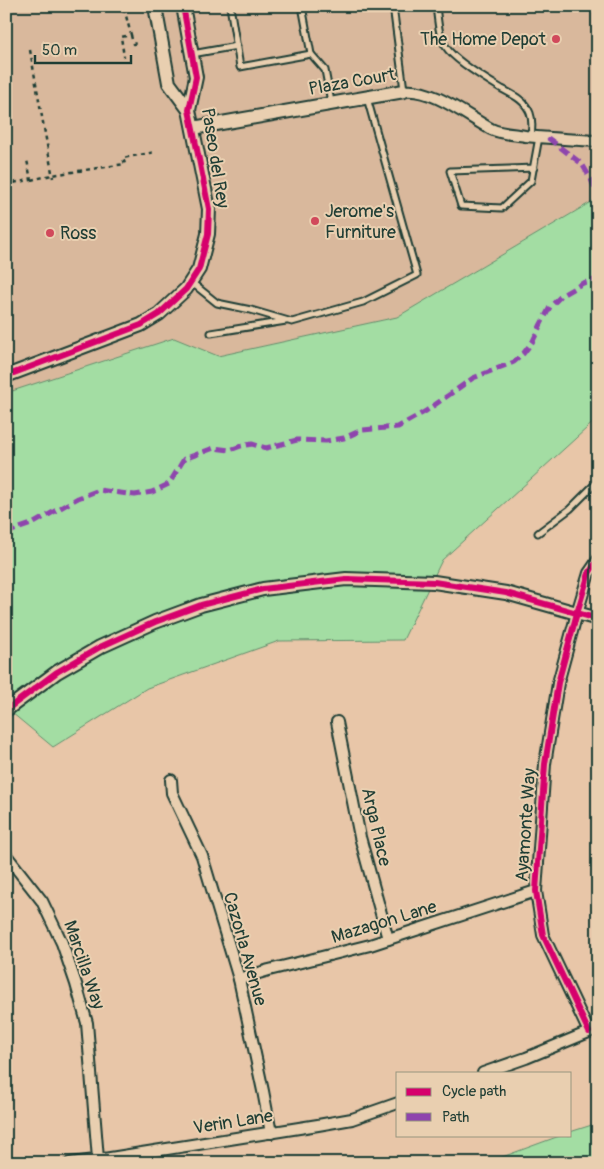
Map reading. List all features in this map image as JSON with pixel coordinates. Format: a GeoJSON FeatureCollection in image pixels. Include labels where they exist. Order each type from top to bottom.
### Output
{"type":"FeatureCollection","features":[{"type":"Feature","properties":{"kind":"street","name":"Paseo del Rey"},"geometry":{"type":"LineString","coordinates":[[6,376],[141,325],[159,314],[186,289],[199,269],[208,234],[209,209],[189,110],[168,82],[155,6]]}},
{"type":"Feature","properties":{"kind":"street","name":"Paseo del Rey"},"geometry":{"type":"LineString","coordinates":[[183,6],[196,77],[189,110]]}},
{"type":"Feature","properties":{"kind":"street","name":"Plaza Court"},"geometry":{"type":"LineString","coordinates":[[193,128],[411,90],[434,96],[494,130],[507,134],[598,142]]}},
{"type":"Feature","properties":{"kind":"street","name":"Ayamonte Way"},"geometry":{"type":"LineString","coordinates":[[593,1029],[543,935],[536,891],[545,764],[558,683],[589,572],[598,560]]}},
{"type":"Feature","properties":{"kind":"street"},"geometry":{"type":"LineString","coordinates":[[6,710],[57,672],[100,647],[155,622],[201,605],[263,589],[346,578],[434,582],[506,593],[598,619]]}},
{"type":"Feature","properties":{"kind":"street","name":"Arga Place"},"geometry":{"type":"LineString","coordinates":[[337,722],[360,837],[388,939]]}},
{"type":"Feature","properties":{"kind":"street","name":"Cazorla Avenue"},"geometry":{"type":"LineString","coordinates":[[170,780],[172,793],[202,856],[239,979],[264,1091],[271,1132]]}},
{"type":"Feature","properties":{"kind":"street","name":"Marcilla Way"},"geometry":{"type":"LineString","coordinates":[[6,855],[42,901],[62,943],[78,989],[87,1023],[98,1160]]}},
{"type":"Feature","properties":{"kind":"street","name":"Mazagon Lane"},"geometry":{"type":"LineString","coordinates":[[239,979],[370,945],[536,891]]}},
{"type":"Feature","properties":{"kind":"street"},"geometry":{"type":"LineString","coordinates":[[487,1072],[526,1058],[593,1029]]}},
{"type":"Feature","properties":{"kind":"street","name":"Verin Lane"},"geometry":{"type":"LineString","coordinates":[[70,1163],[352,1119],[396,1104]]}},
{"type":"Feature","properties":{"kind":"lane"},"geometry":{"type":"LineString","coordinates":[[230,6],[240,67],[311,54]]}},
{"type":"Feature","properties":{"kind":"lane"},"geometry":{"type":"LineString","coordinates":[[302,6],[311,54],[325,70],[331,103]]}},
{"type":"Feature","properties":{"kind":"lane"},"geometry":{"type":"LineString","coordinates":[[393,6],[404,91]]}},
{"type":"Feature","properties":{"kind":"lane"},"geometry":{"type":"LineString","coordinates":[[436,6],[439,32],[446,47],[453,56],[522,100],[532,118],[535,137],[534,168],[531,181],[502,208],[461,206],[450,171],[534,168]]}},
{"type":"Feature","properties":{"kind":"lane"},"geometry":{"type":"LineString","coordinates":[[192,54],[237,46]]}},
{"type":"Feature","properties":{"kind":"lane"},"geometry":{"type":"LineString","coordinates":[[211,333],[292,322],[363,302],[417,275],[366,97]]}},
{"type":"Feature","properties":{"kind":"lane"},"geometry":{"type":"LineString","coordinates":[[191,282],[217,303],[289,321]]}},
{"type":"Feature","properties":{"kind":"lane"},"geometry":{"type":"LineString","coordinates":[[538,533],[570,509],[598,483]]}},
{"type":"Feature","properties":{"kind":"path"},"geometry":{"type":"LineString","coordinates":[[122,11],[125,12],[133,44],[137,43]]}},
{"type":"Feature","properties":{"kind":"path"},"geometry":{"type":"LineString","coordinates":[[124,57],[121,37],[131,35]]}},
{"type":"Feature","properties":{"kind":"path"},"geometry":{"type":"LineString","coordinates":[[30,50],[52,177]]}},
{"type":"Feature","properties":{"kind":"path"},"geometry":{"type":"LineString","coordinates":[[6,184],[125,164],[123,158],[155,152]]}},
{"type":"Feature","properties":{"kind":"path"},"geometry":{"type":"LineString","coordinates":[[27,160],[31,180]]}},
{"type":"Feature","properties":{"kind":"shaded area"},"geometry":{"type":"Polygon","coordinates":[[[6,6],[598,6],[598,198],[397,317],[218,356],[174,338],[6,393],[6,6]]]}},
{"type":"Feature","properties":{"kind":"green space"},"geometry":{"type":"Polygon","coordinates":[[[598,198],[598,418],[442,560],[403,640],[279,641],[147,688],[53,747],[6,708],[6,393],[174,338],[218,356],[397,317],[598,198]]]}},
{"type":"Feature","properties":{"kind":"green space"},"geometry":{"type":"Polygon","coordinates":[[[598,1123],[598,1163],[486,1163],[559,1136],[572,1136],[572,1131],[598,1123]]]}},
{"type":"Feature","properties":{"kind":"marked path"},"geometry":{"type":"LineString","coordinates":[[548,138],[582,164],[591,179],[598,197]]}},
{"type":"Feature","properties":{"kind":"marked path"},"geometry":{"type":"LineString","coordinates":[[6,533],[34,523],[78,498],[99,490],[135,495],[152,492],[169,484],[184,459],[214,448],[230,450],[252,444],[266,448],[297,440],[326,441],[344,438],[362,430],[398,427],[426,411],[473,378],[514,362],[533,341],[550,307],[562,295],[583,283],[598,279]]}},
{"type":"Feature","properties":{"kind":"cycle path"},"geometry":{"type":"LineString","coordinates":[[6,376],[141,325],[159,314],[186,289],[199,269],[208,234],[209,209],[189,110],[196,77],[183,6]]}},
{"type":"Feature","properties":{"kind":"cycle path"},"geometry":{"type":"LineString","coordinates":[[589,1032],[543,935],[536,891],[545,764],[558,683],[589,573],[598,560]]}},
{"type":"Feature","properties":{"kind":"cycle path"},"geometry":{"type":"LineString","coordinates":[[6,710],[57,672],[100,647],[155,622],[201,605],[263,589],[346,579],[434,582],[506,593],[598,619]]}},
{"type":"Feature","properties":{"kind":"place","name":"The Home Depot"},"geometry":{"type":"Point","coordinates":[556,39]}},
{"type":"Feature","properties":{"kind":"place","name":"Jerome's Furniture"},"geometry":{"type":"Point","coordinates":[315,221]}},
{"type":"Feature","properties":{"kind":"place","name":"Ross"},"geometry":{"type":"Point","coordinates":[50,233]}}]}
